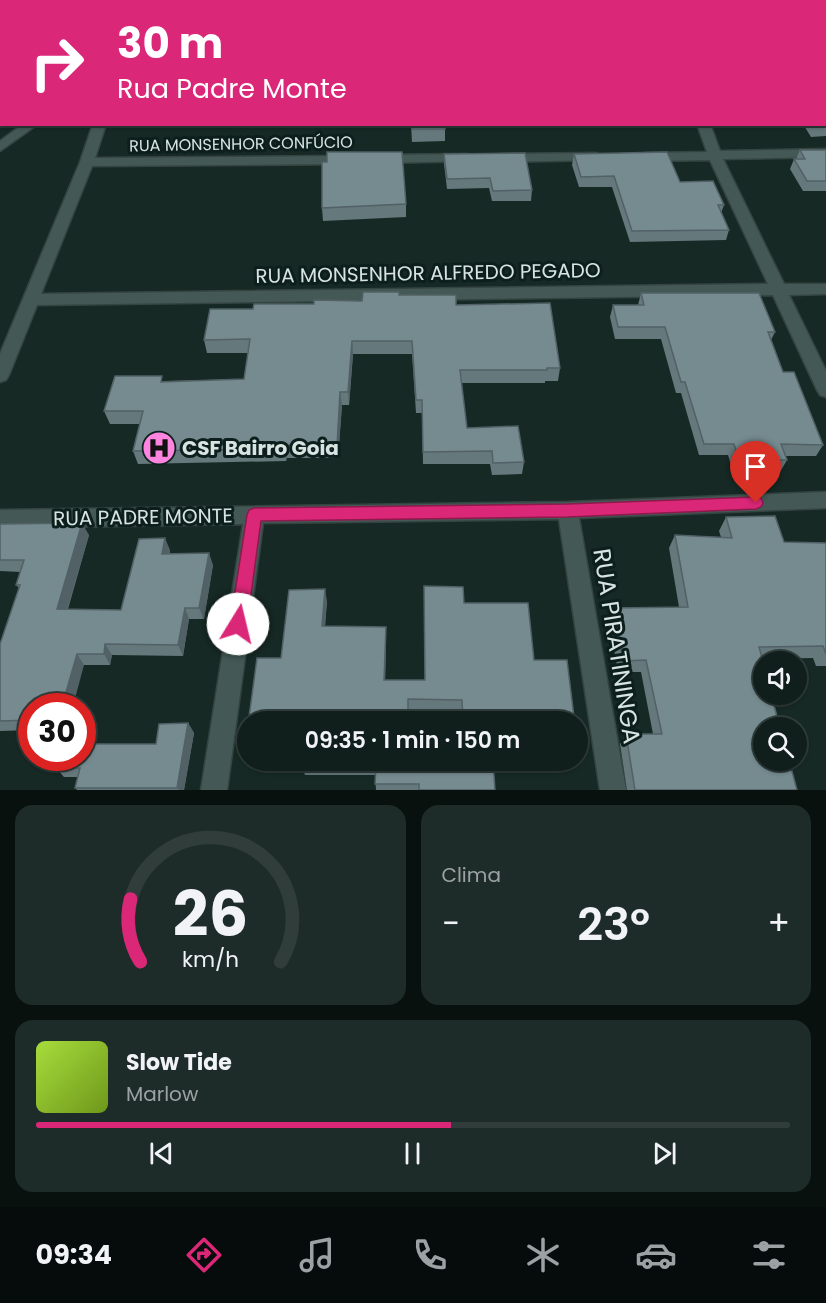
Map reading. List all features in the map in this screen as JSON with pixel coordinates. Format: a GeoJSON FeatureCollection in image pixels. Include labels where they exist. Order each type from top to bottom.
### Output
{"type":"FeatureCollection","features":[{"type":"Feature","properties":{"kind":"street"},"geometry":{"type":"LineString","coordinates":[[0,147],[29,126]]}},
{"type":"Feature","properties":{"kind":"street"},"geometry":{"type":"LineString","coordinates":[[0,375],[87,162],[99,126]]}},
{"type":"Feature","properties":{"kind":"street"},"geometry":{"type":"LineString","coordinates":[[704,126],[715,156],[826,390]]}},
{"type":"Feature","properties":{"kind":"street"},"geometry":{"type":"LineString","coordinates":[[632,157],[826,153]]}},
{"type":"Feature","properties":{"kind":"street","name":"RUA MONSENHOR CONFÚCIO"},"geometry":{"type":"LineString","coordinates":[[87,162],[608,157]]}},
{"type":"Feature","properties":{"kind":"street","name":"RUA MONSENHOR ALFREDO PEGADO"},"geometry":{"type":"LineString","coordinates":[[30,300],[826,289]]}},
{"type":"Feature","properties":{"kind":"street","name":"RUA PADRE MONTE"},"geometry":{"type":"LineString","coordinates":[[0,519],[568,510],[826,500]]}},
{"type":"Feature","properties":{"kind":"street","name":"RUA PIRATININGA"},"geometry":{"type":"LineString","coordinates":[[568,510],[613,790]]}},
{"type":"Feature","properties":{"kind":"street"},"geometry":{"type":"LineString","coordinates":[[214,790],[254,515]]}},
{"type":"Feature","properties":{"kind":"building"},"geometry":{"type":"Polygon","coordinates":[[[412,126],[445,126],[445,129],[412,129],[412,126]]]}},
{"type":"Feature","properties":{"kind":"building"},"geometry":{"type":"Polygon","coordinates":[[[800,150],[826,150],[826,181],[807,181],[794,159],[805,159],[800,150]]]}},
{"type":"Feature","properties":{"kind":"building"},"geometry":{"type":"Polygon","coordinates":[[[327,152],[402,152],[406,204],[322,208],[322,162],[327,162],[327,152]]]}},
{"type":"Feature","properties":{"kind":"building"},"geometry":{"type":"Polygon","coordinates":[[[667,152],[680,182],[713,181],[724,205],[718,205],[729,230],[632,231],[614,176],[581,177],[574,154],[667,152]]]}},
{"type":"Feature","properties":{"kind":"building"},"geometry":{"type":"Polygon","coordinates":[[[525,153],[532,190],[493,191],[490,178],[447,179],[444,154],[525,153]]]}},
{"type":"Feature","properties":{"kind":"building"},"geometry":{"type":"Polygon","coordinates":[[[363,292],[399,292],[399,295],[456,295],[456,305],[550,303],[560,368],[460,370],[467,428],[518,426],[524,462],[493,463],[492,451],[423,452],[422,400],[416,400],[412,341],[352,341],[348,392],[340,392],[337,446],[284,445],[284,449],[133,451],[143,411],[104,411],[115,376],[162,376],[161,382],[244,379],[250,339],[204,340],[210,309],[253,309],[254,304],[314,304],[314,300],[362,301],[363,292]]]}},
{"type":"Feature","properties":{"kind":"building"},"geometry":{"type":"Polygon","coordinates":[[[641,293],[759,293],[775,332],[768,332],[783,372],[794,372],[823,445],[781,444],[787,460],[739,460],[734,444],[704,444],[685,382],[681,382],[665,327],[618,327],[613,305],[644,305],[641,293]]]}},
{"type":"Feature","properties":{"kind":"building"},"geometry":{"type":"Polygon","coordinates":[[[775,516],[784,542],[826,543],[826,654],[823,646],[759,647],[760,651],[753,651],[753,705],[774,705],[777,717],[753,717],[753,771],[792,771],[797,790],[635,790],[626,734],[662,734],[646,660],[623,661],[614,608],[688,607],[675,535],[732,538],[726,517],[775,516]]]}},
{"type":"Feature","properties":{"kind":"building"},"geometry":{"type":"Polygon","coordinates":[[[82,523],[57,609],[121,610],[139,539],[165,538],[162,554],[209,553],[199,608],[185,608],[178,645],[105,644],[104,654],[77,654],[66,693],[18,693],[18,720],[0,721],[0,644],[20,585],[16,585],[24,560],[0,560],[0,524],[82,523]]]}},
{"type":"Feature","properties":{"kind":"building"},"geometry":{"type":"Polygon","coordinates":[[[424,586],[463,587],[464,603],[528,603],[534,660],[567,660],[573,711],[462,711],[462,700],[408,699],[408,711],[250,711],[257,658],[281,658],[289,590],[325,589],[322,626],[386,627],[384,680],[425,680],[424,586]]]}},
{"type":"Feature","properties":{"kind":"building"},"geometry":{"type":"Polygon","coordinates":[[[188,723],[177,788],[75,788],[79,771],[96,771],[96,744],[156,744],[159,724],[188,723]]]}},
{"type":"Feature","properties":{"kind":"building"},"geometry":{"type":"Polygon","coordinates":[[[376,771],[494,771],[495,790],[419,790],[419,784],[375,784],[376,771]]]}},
{"type":"Feature","properties":{"kind":"place","name":"CSF Bairro Goia"},"geometry":{"type":"Point","coordinates":[159,448]}},
{"type":"Feature","properties":{"kind":"route"},"geometry":{"type":"LineString","coordinates":[[238,624],[254,515],[568,510],[756,503]]}}]}
